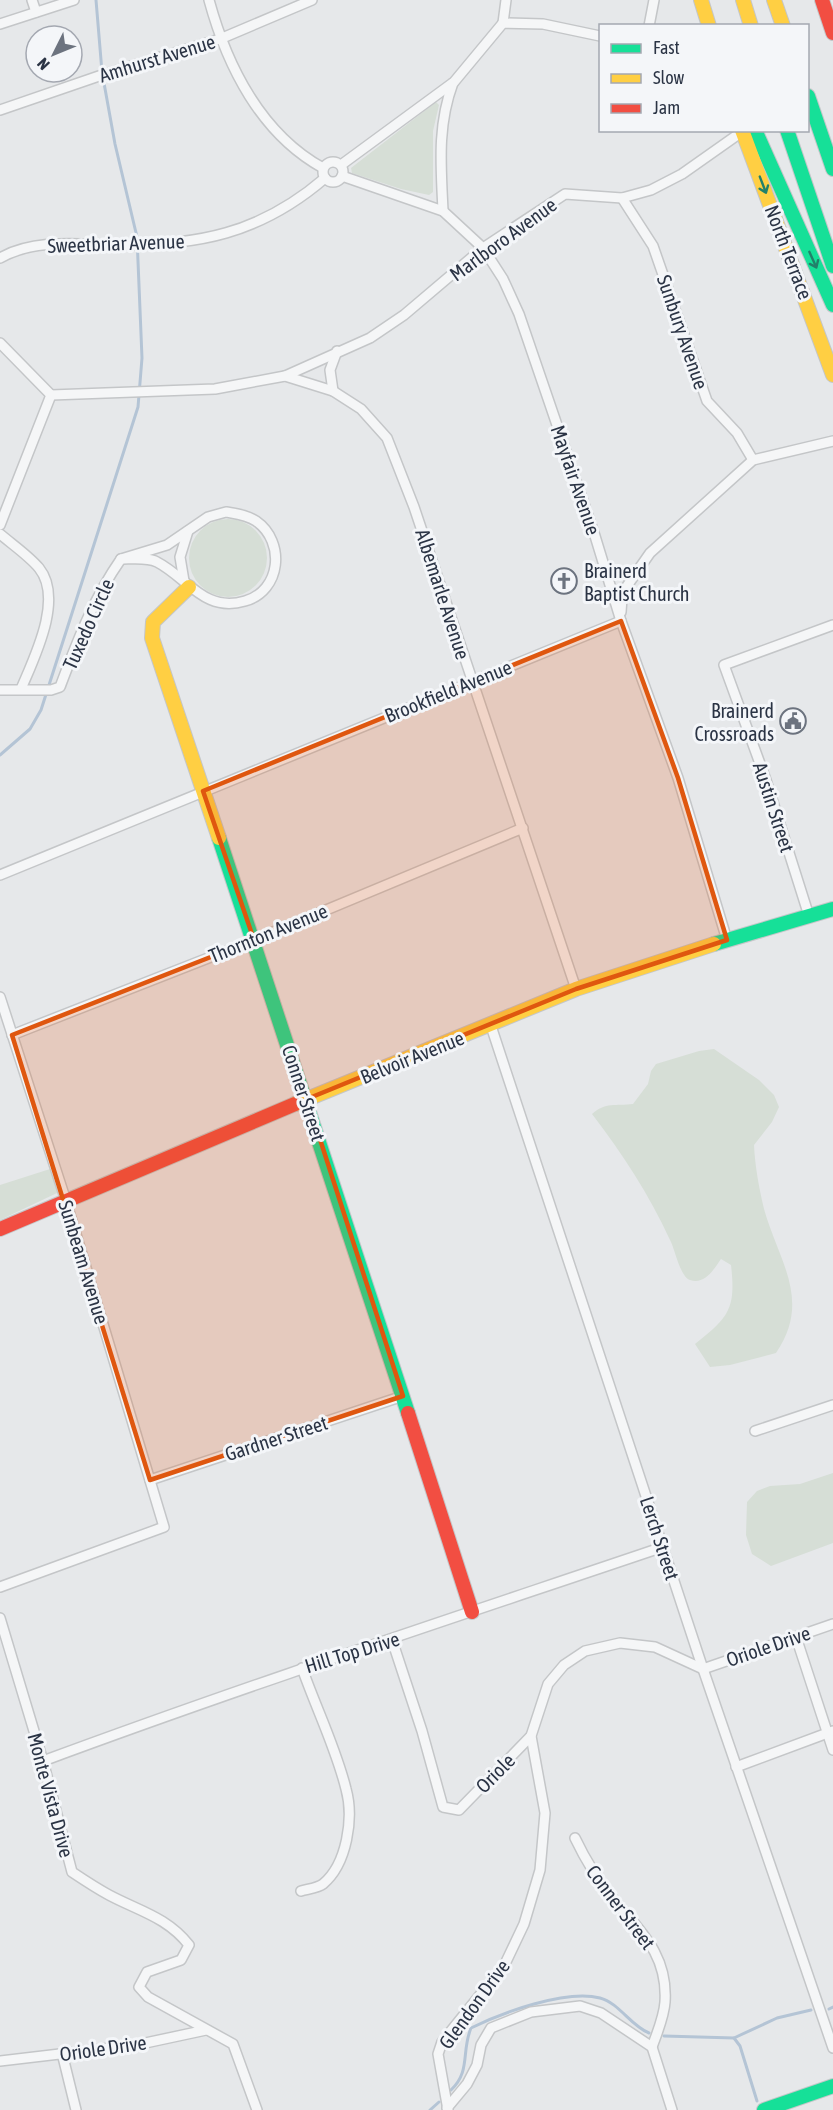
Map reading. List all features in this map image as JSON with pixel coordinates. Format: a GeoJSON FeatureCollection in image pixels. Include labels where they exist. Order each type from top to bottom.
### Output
{"type":"FeatureCollection","features":[{"type":"Feature","properties":{"kind":"main road"},"geometry":{"type":"LineString","coordinates":[[701,0],[709,24]]}},
{"type":"Feature","properties":{"kind":"main road"},"geometry":{"type":"LineString","coordinates":[[743,0],[750,24]]}},
{"type":"Feature","properties":{"kind":"main road"},"geometry":{"type":"LineString","coordinates":[[774,0],[782,24]]}},
{"type":"Feature","properties":{"kind":"main road"},"geometry":{"type":"LineString","coordinates":[[822,0],[833,33]]}},
{"type":"Feature","properties":{"kind":"main road"},"geometry":{"type":"LineString","coordinates":[[809,102],[833,169]]}},
{"type":"Feature","properties":{"kind":"main road"},"geometry":{"type":"LineString","coordinates":[[747,132],[833,305]]}},
{"type":"Feature","properties":{"kind":"main road","name":"North Terrace"},"geometry":{"type":"LineString","coordinates":[[747,132],[833,375]]}},
{"type":"Feature","properties":{"kind":"main road"},"geometry":{"type":"LineString","coordinates":[[787,132],[833,266]]}},
{"type":"Feature","properties":{"kind":"main road","name":"Conner Street"},"geometry":{"type":"LineString","coordinates":[[187,585],[153,622],[152,630],[203,791],[307,1099],[472,1612]]}},
{"type":"Feature","properties":{"kind":"main road","name":"Belvoir Avenue"},"geometry":{"type":"LineString","coordinates":[[0,1229],[307,1099],[491,1026],[576,989],[727,940],[833,909]]}},
{"type":"Feature","properties":{"kind":"main road"},"geometry":{"type":"LineString","coordinates":[[765,2110],[833,2086]]}},
{"type":"Feature","properties":{"kind":"street"},"geometry":{"type":"LineString","coordinates":[[32,0],[36,12]]}},
{"type":"Feature","properties":{"kind":"street"},"geometry":{"type":"LineString","coordinates":[[0,24],[74,0]]}},
{"type":"Feature","properties":{"kind":"street"},"geometry":{"type":"LineString","coordinates":[[209,0],[220,39],[250,99],[269,124],[334,182],[342,176],[341,165]]}},
{"type":"Feature","properties":{"kind":"street","name":"Amhurst Avenue"},"geometry":{"type":"LineString","coordinates":[[0,110],[220,39],[312,0]]}},
{"type":"Feature","properties":{"kind":"street"},"geometry":{"type":"LineString","coordinates":[[341,165],[454,82],[502,23],[506,0]]}},
{"type":"Feature","properties":{"kind":"street"},"geometry":{"type":"LineString","coordinates":[[649,24],[654,0]]}},
{"type":"Feature","properties":{"kind":"street"},"geometry":{"type":"LineString","coordinates":[[502,23],[543,24],[599,36]]}},
{"type":"Feature","properties":{"kind":"street"},"geometry":{"type":"LineString","coordinates":[[443,211],[440,132],[445,104],[454,82]]}},
{"type":"Feature","properties":{"kind":"street","name":"Marlboro Avenue"},"geometry":{"type":"LineString","coordinates":[[51,395],[215,389],[285,376],[370,338],[404,315],[483,248],[565,194],[622,198],[651,190],[682,174],[745,132]]}},
{"type":"Feature","properties":{"kind":"street"},"geometry":{"type":"LineString","coordinates":[[324,173],[332,161],[341,165]]}},
{"type":"Feature","properties":{"kind":"street","name":"Sweetbriar Avenue"},"geometry":{"type":"LineString","coordinates":[[0,258],[29,247],[52,244],[136,245],[201,239],[236,231],[296,203],[324,173]]}},
{"type":"Feature","properties":{"kind":"street","name":"Mayfair Avenue"},"geometry":{"type":"LineString","coordinates":[[342,176],[443,211],[483,248],[503,279],[519,314],[596,540],[621,621],[678,778],[727,940]]}},
{"type":"Feature","properties":{"kind":"street","name":"Sunbury Avenue"},"geometry":{"type":"LineString","coordinates":[[622,198],[653,246],[707,402],[737,433],[753,460]]}},
{"type":"Feature","properties":{"kind":"street"},"geometry":{"type":"LineString","coordinates":[[0,343],[51,395],[0,525]]}},
{"type":"Feature","properties":{"kind":"street"},"geometry":{"type":"LineString","coordinates":[[333,391],[330,370],[337,351]]}},
{"type":"Feature","properties":{"kind":"street","name":"Marlboro Avenue"},"geometry":{"type":"LineString","coordinates":[[285,376],[333,391]]}},
{"type":"Feature","properties":{"kind":"street","name":"Albemarle Avenue"},"geometry":{"type":"LineString","coordinates":[[333,391],[361,409],[387,438],[402,473],[576,989]]}},
{"type":"Feature","properties":{"kind":"street"},"geometry":{"type":"LineString","coordinates":[[621,621],[622,598],[627,586],[650,553],[753,460],[833,441]]}},
{"type":"Feature","properties":{"kind":"street","name":"Tuxedo Circle"},"geometry":{"type":"LineString","coordinates":[[0,690],[51,690],[60,687],[101,586],[121,559],[167,545],[208,517],[226,512],[245,515],[266,530],[276,548],[276,568],[269,582],[247,601],[214,603],[155,561],[121,559]]}},
{"type":"Feature","properties":{"kind":"street"},"geometry":{"type":"LineString","coordinates":[[187,585],[180,557],[189,530]]}},
{"type":"Feature","properties":{"kind":"street"},"geometry":{"type":"LineString","coordinates":[[0,534],[40,569],[47,587],[49,604],[41,641],[21,690]]}},
{"type":"Feature","properties":{"kind":"street","name":"Brookfield Avenue"},"geometry":{"type":"LineString","coordinates":[[0,875],[621,621]]}},
{"type":"Feature","properties":{"kind":"street","name":"Austin Street"},"geometry":{"type":"LineString","coordinates":[[809,916],[766,780],[724,665],[833,625]]}},
{"type":"Feature","properties":{"kind":"street","name":"Thornton Avenue"},"geometry":{"type":"LineString","coordinates":[[12,1035],[254,940],[523,828]]}},
{"type":"Feature","properties":{"kind":"street","name":"Sunbeam Avenue"},"geometry":{"type":"LineString","coordinates":[[0,997],[66,1202],[164,1527],[0,1587]]}},
{"type":"Feature","properties":{"kind":"street","name":"Lerch Street"},"geometry":{"type":"LineString","coordinates":[[491,1026],[703,1669],[833,2048]]}},
{"type":"Feature","properties":{"kind":"street","name":"Gardner Street"},"geometry":{"type":"LineString","coordinates":[[150,1480],[403,1396]]}},
{"type":"Feature","properties":{"kind":"street"},"geometry":{"type":"LineString","coordinates":[[755,1431],[833,1405]]}},
{"type":"Feature","properties":{"kind":"street","name":"Hill Top Drive"},"geometry":{"type":"LineString","coordinates":[[43,1761],[302,1668],[392,1641],[663,1547]]}},
{"type":"Feature","properties":{"kind":"street","name":"Monte Vista Drive"},"geometry":{"type":"LineString","coordinates":[[0,1618],[43,1761],[72,1872],[109,1895],[160,1917],[179,1932],[189,1945],[181,1960],[147,1972],[139,1986],[148,1998],[233,2044],[257,2110]]}},
{"type":"Feature","properties":{"kind":"street","name":"Oriole Drive"},"geometry":{"type":"LineString","coordinates":[[703,1669],[833,1624]]}},
{"type":"Feature","properties":{"kind":"street"},"geometry":{"type":"LineString","coordinates":[[796,1637],[830,1732],[833,1750]]}},
{"type":"Feature","properties":{"kind":"street","name":"Oriole"},"geometry":{"type":"LineString","coordinates":[[392,1641],[422,1731],[443,1806],[459,1810],[531,1736]]}},
{"type":"Feature","properties":{"kind":"street","name":"Glendon Drive"},"geometry":{"type":"LineString","coordinates":[[448,2109],[438,2054],[442,2042],[505,1964],[524,1924],[540,1870],[545,1813],[531,1736],[548,1684],[564,1665],[585,1652],[620,1643],[655,1647],[703,1669]]}},
{"type":"Feature","properties":{"kind":"street"},"geometry":{"type":"LineString","coordinates":[[301,1891],[322,1886],[336,1867],[345,1845],[349,1821],[347,1791],[302,1668]]}},
{"type":"Feature","properties":{"kind":"street"},"geometry":{"type":"LineString","coordinates":[[736,1767],[830,1732]]}},
{"type":"Feature","properties":{"kind":"street","name":"Conner Street"},"geometry":{"type":"LineString","coordinates":[[575,1838],[585,1859],[612,1898],[645,1934],[656,1953],[665,2002],[652,2047]]}},
{"type":"Feature","properties":{"kind":"street"},"geometry":{"type":"LineString","coordinates":[[448,2109],[467,2084],[477,2065],[481,2045],[491,2028],[531,2012],[580,2006],[602,2013],[652,2047],[672,2110]]}},
{"type":"Feature","properties":{"kind":"street","name":"Oriole Drive"},"geometry":{"type":"LineString","coordinates":[[0,2061],[136,2045],[206,2030]]}},
{"type":"Feature","properties":{"kind":"street"},"geometry":{"type":"LineString","coordinates":[[62,2053],[76,2110]]}},
{"type":"Feature","properties":{"kind":"highlighted area"},"geometry":{"type":"Polygon","coordinates":[[[621,621],[678,778],[727,940],[576,989],[307,1099],[403,1396],[150,1480],[12,1035],[254,940],[203,791],[621,621]]]}},
{"type":"Feature","properties":{"kind":"shaded area"},"geometry":{"type":"Polygon","coordinates":[[[436,102],[439,105],[433,131],[433,192],[429,195],[401,189],[352,173],[351,168],[436,102]]]}},
{"type":"Feature","properties":{"kind":"shaded area"},"geometry":{"type":"Polygon","coordinates":[[[228,519],[243,522],[256,530],[264,543],[267,558],[264,573],[256,586],[243,594],[228,597],[213,594],[200,586],[192,573],[189,558],[192,543],[200,530],[213,522],[228,519]]]}},
{"type":"Feature","properties":{"kind":"shaded area"},"geometry":{"type":"Polygon","coordinates":[[[714,1049],[759,1080],[774,1095],[779,1107],[772,1122],[754,1145],[764,1209],[784,1264],[792,1298],[791,1316],[786,1334],[776,1353],[730,1365],[710,1367],[695,1344],[723,1319],[728,1311],[732,1292],[731,1265],[721,1259],[705,1278],[695,1281],[686,1278],[662,1223],[644,1190],[592,1114],[606,1106],[633,1104],[648,1084],[651,1071],[656,1064],[699,1051],[714,1049]]]}},
{"type":"Feature","properties":{"kind":"shaded area"},"geometry":{"type":"Polygon","coordinates":[[[50,1169],[57,1185],[57,1193],[0,1220],[0,1185],[50,1169]]]}},
{"type":"Feature","properties":{"kind":"shaded area"},"geometry":{"type":"Polygon","coordinates":[[[833,1473],[833,1543],[771,1566],[752,1554],[746,1535],[747,1502],[757,1491],[770,1486],[800,1484],[833,1473]]]}},
{"type":"Feature","properties":{"kind":"waterway"},"geometry":{"type":"LineString","coordinates":[[0,755],[30,729],[41,710],[138,407],[142,358],[137,237],[115,144],[102,72],[96,0]]}},
{"type":"Feature","properties":{"kind":"waterway"},"geometry":{"type":"LineString","coordinates":[[451,2090],[461,2076],[471,2028],[534,2004],[570,1997],[600,1998],[613,2005],[649,2033]]}},
{"type":"Feature","properties":{"kind":"waterway"},"geometry":{"type":"LineString","coordinates":[[829,2009],[833,2007]]}},
{"type":"Feature","properties":{"kind":"waterway"},"geometry":{"type":"LineString","coordinates":[[664,2036],[734,2038],[777,2018],[811,2010]]}},
{"type":"Feature","properties":{"kind":"waterway"},"geometry":{"type":"LineString","coordinates":[[734,2038],[740,2046],[757,2101]]}},
{"type":"Feature","properties":{"kind":"waterway"},"geometry":{"type":"LineString","coordinates":[[430,2110],[439,2102]]}},
{"type":"Feature","properties":{"kind":"traffic: fast"},"geometry":{"type":"LineString","coordinates":[[809,99],[833,169]]}},
{"type":"Feature","properties":{"kind":"traffic: fast"},"geometry":{"type":"LineString","coordinates":[[756,132],[833,305]]}},
{"type":"Feature","properties":{"kind":"traffic: fast"},"geometry":{"type":"LineString","coordinates":[[788,132],[833,266]]}},
{"type":"Feature","properties":{"kind":"traffic: fast"},"geometry":{"type":"LineString","coordinates":[[219,838],[408,1413]]}},
{"type":"Feature","properties":{"kind":"traffic: fast"},"geometry":{"type":"LineString","coordinates":[[714,944],[833,909]]}},
{"type":"Feature","properties":{"kind":"traffic: fast"},"geometry":{"type":"LineString","coordinates":[[764,2110],[833,2086]]}},
{"type":"Feature","properties":{"kind":"traffic: slow"},"geometry":{"type":"LineString","coordinates":[[701,0],[708,24]]}},
{"type":"Feature","properties":{"kind":"traffic: slow"},"geometry":{"type":"LineString","coordinates":[[743,0],[750,24]]}},
{"type":"Feature","properties":{"kind":"traffic: slow"},"geometry":{"type":"LineString","coordinates":[[774,0],[782,24]]}},
{"type":"Feature","properties":{"kind":"traffic: slow"},"geometry":{"type":"LineString","coordinates":[[743,132],[833,375]]}},
{"type":"Feature","properties":{"kind":"traffic: slow"},"geometry":{"type":"LineString","coordinates":[[189,587],[153,622],[152,638],[219,838]]}},
{"type":"Feature","properties":{"kind":"traffic: slow"},"geometry":{"type":"LineString","coordinates":[[295,1104],[576,989],[714,944]]}},
{"type":"Feature","properties":{"kind":"traffic: jam"},"geometry":{"type":"LineString","coordinates":[[822,0],[833,33]]}},
{"type":"Feature","properties":{"kind":"traffic: jam"},"geometry":{"type":"LineString","coordinates":[[0,1229],[295,1104]]}},
{"type":"Feature","properties":{"kind":"traffic: jam"},"geometry":{"type":"LineString","coordinates":[[408,1413],[472,1612]]}},
{"type":"Feature","properties":{"kind":"place","name":"Brainerd Baptist Church"},"geometry":{"type":"Point","coordinates":[564,581]}},
{"type":"Feature","properties":{"kind":"place","name":"Brainerd Crossroads"},"geometry":{"type":"Point","coordinates":[793,721]}}]}
